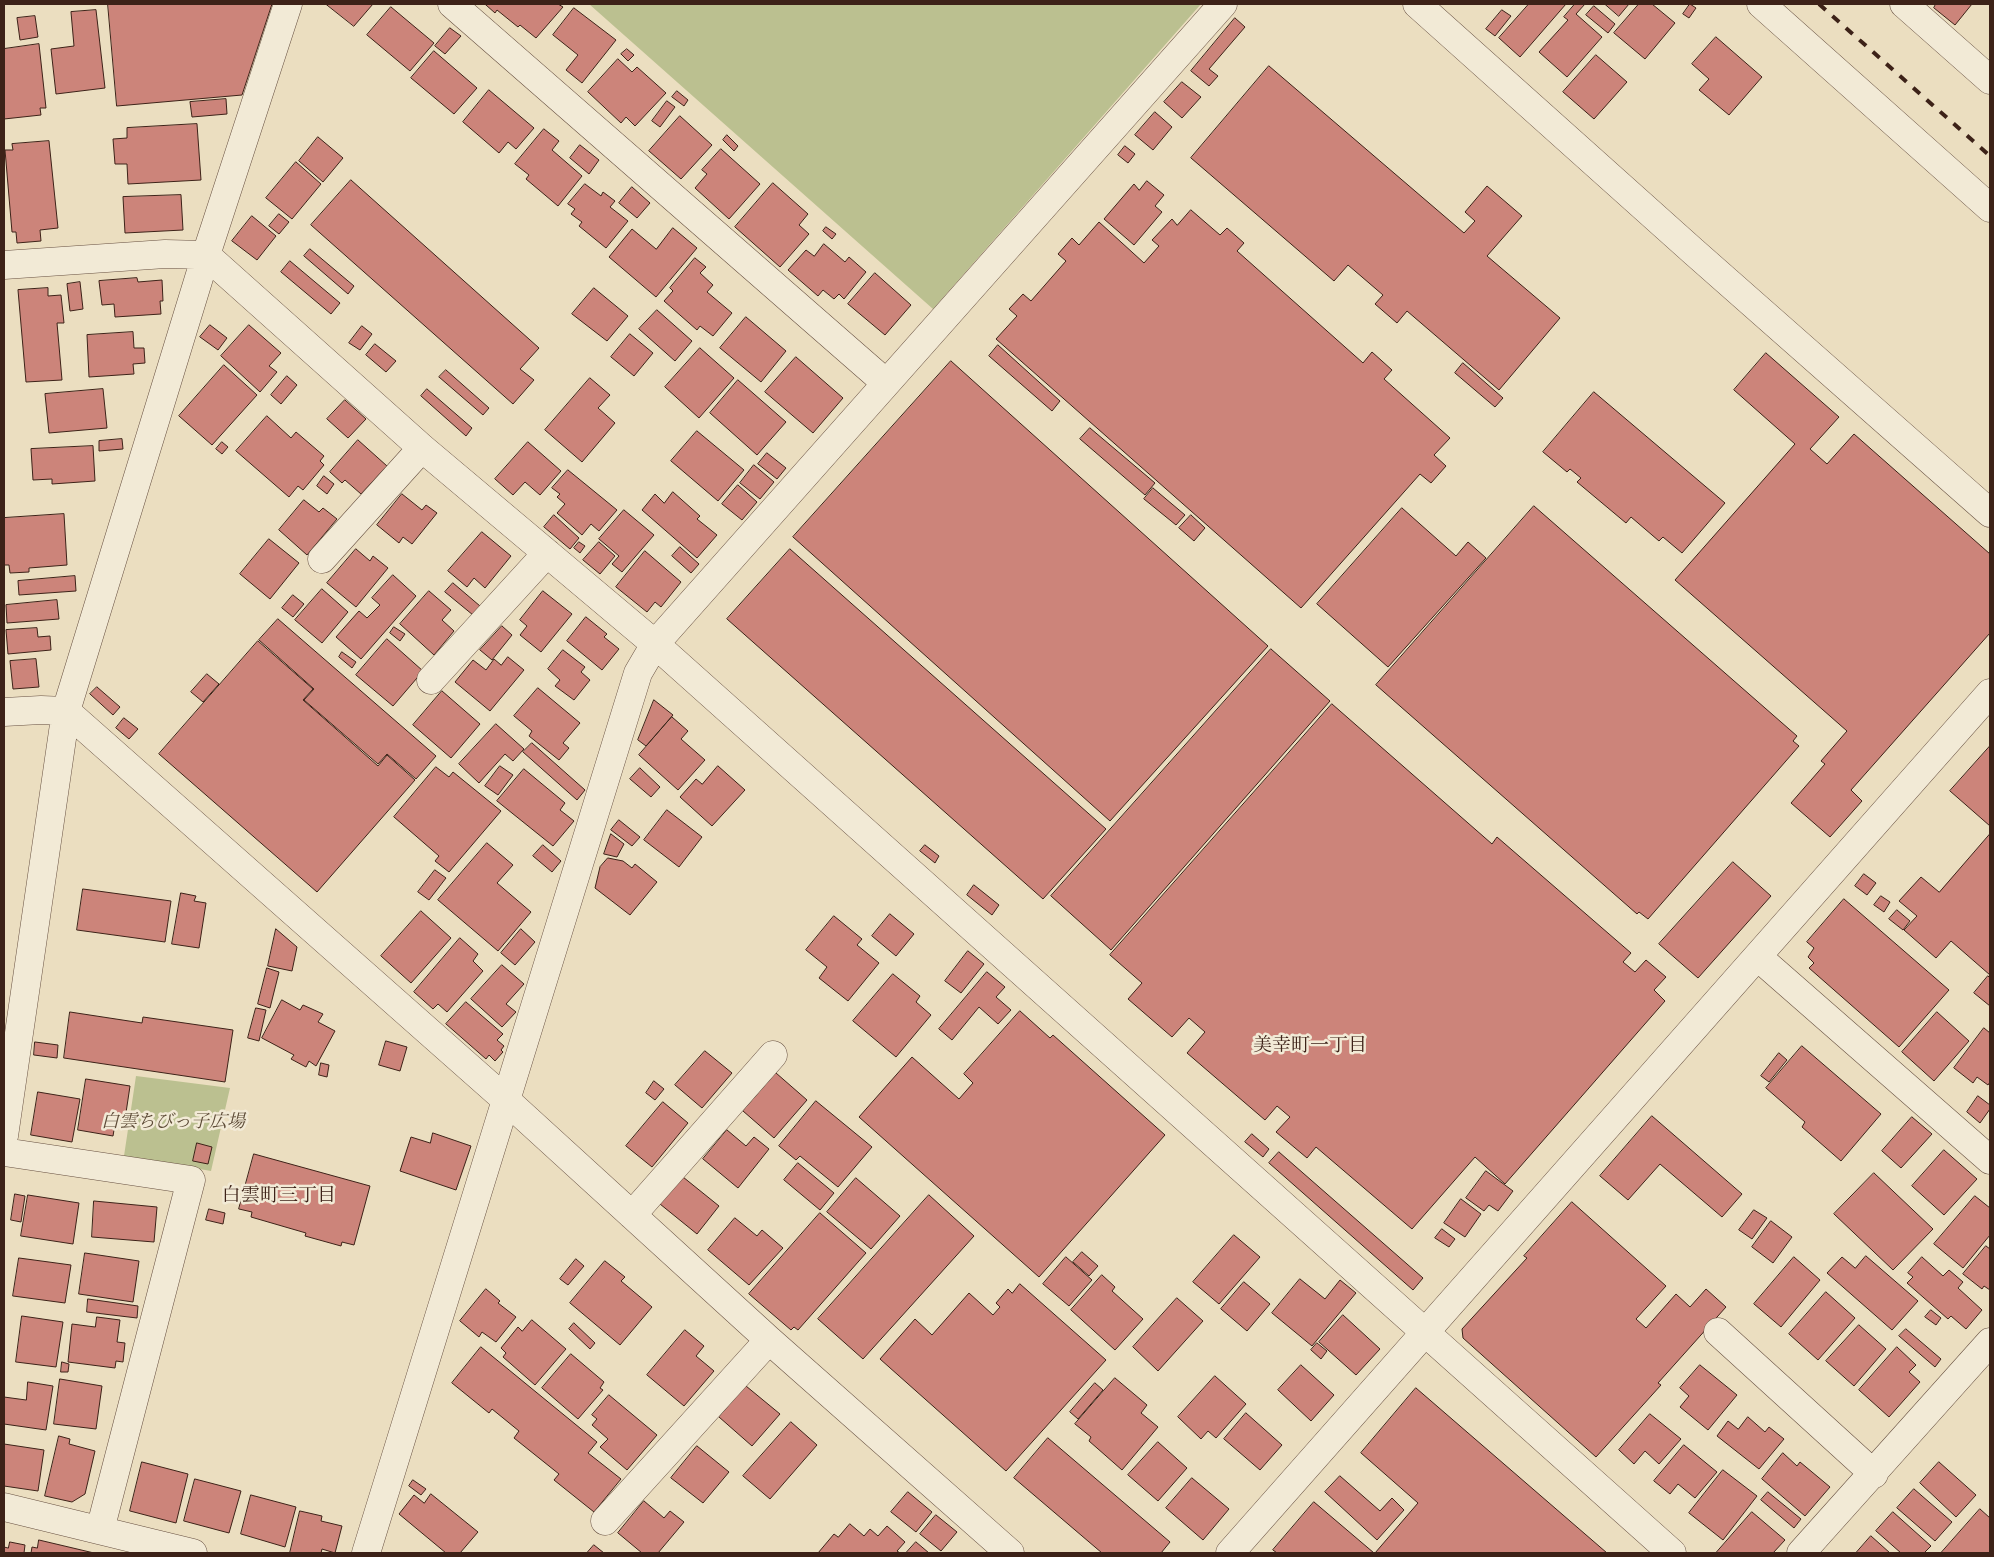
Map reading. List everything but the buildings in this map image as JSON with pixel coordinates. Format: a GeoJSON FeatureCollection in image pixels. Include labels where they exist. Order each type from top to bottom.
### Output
{"type":"FeatureCollection","features":[{"type":"Feature","properties":{"kind":"street"},"geometry":{"type":"LineString","coordinates":[[4,1136],[66,711],[206,254],[288,4]]}},
{"type":"Feature","properties":{"kind":"street"},"geometry":{"type":"LineString","coordinates":[[452,4],[886,383]]}},
{"type":"Feature","properties":{"kind":"street"},"geometry":{"type":"LineString","coordinates":[[373,1549],[506,1100],[638,673],[654,644],[1222,4]]}},
{"type":"Feature","properties":{"kind":"street"},"geometry":{"type":"LineString","coordinates":[[1417,4],[1990,513]]}},
{"type":"Feature","properties":{"kind":"street"},"geometry":{"type":"LineString","coordinates":[[1761,4],[1990,208]]}},
{"type":"Feature","properties":{"kind":"street"},"geometry":{"type":"LineString","coordinates":[[1904,4],[1990,80]]}},
{"type":"Feature","properties":{"kind":"street"},"geometry":{"type":"LineString","coordinates":[[4,265],[165,254],[206,254],[422,448],[654,644],[1672,1553]]}},
{"type":"Feature","properties":{"kind":"street"},"geometry":{"type":"LineString","coordinates":[[322,559],[422,448]]}},
{"type":"Feature","properties":{"kind":"street"},"geometry":{"type":"LineString","coordinates":[[431,680],[546,553]]}},
{"type":"Feature","properties":{"kind":"street"},"geometry":{"type":"LineString","coordinates":[[1230,1553],[1990,693]]}},
{"type":"Feature","properties":{"kind":"street"},"geometry":{"type":"LineString","coordinates":[[4,712],[66,711],[506,1100],[769,1340],[1010,1553]]}},
{"type":"Feature","properties":{"kind":"street"},"geometry":{"type":"LineString","coordinates":[[1758,957],[1990,1160]]}},
{"type":"Feature","properties":{"kind":"street"},"geometry":{"type":"LineString","coordinates":[[632,1214],[773,1055]]}},
{"type":"Feature","properties":{"kind":"street"},"geometry":{"type":"LineString","coordinates":[[4,1152],[191,1180],[100,1530]]}},
{"type":"Feature","properties":{"kind":"street"},"geometry":{"type":"LineString","coordinates":[[1718,1332],[1874,1474]]}},
{"type":"Feature","properties":{"kind":"street"},"geometry":{"type":"LineString","coordinates":[[605,1521],[769,1340]]}},
{"type":"Feature","properties":{"kind":"street"},"geometry":{"type":"LineString","coordinates":[[1801,1553],[1874,1474],[1990,1342]]}},
{"type":"Feature","properties":{"kind":"street"},"geometry":{"type":"LineString","coordinates":[[4,1507],[193,1553]]}},
{"type":"Feature","properties":{"kind":"green space"},"geometry":{"type":"Polygon","coordinates":[[[589,4],[1201,4],[933,309],[589,4]]]}},
{"type":"Feature","properties":{"kind":"green space","name":"白雲ちびっ子広場"},"geometry":{"type":"Polygon","coordinates":[[[136,1076],[230,1088],[211,1171],[124,1156],[136,1076]]]}},
{"type":"Feature","properties":{"kind":"railway"},"geometry":{"type":"LineString","coordinates":[[1819,4],[1990,156]]}},
{"type":"Feature","properties":{"kind":"district","name":"美幸町一丁目"},"geometry":{"type":"Point","coordinates":[1310,1046]}},
{"type":"Feature","properties":{"kind":"district","name":"白雲町三丁目"},"geometry":{"type":"Point","coordinates":[279,1196]}}]}
